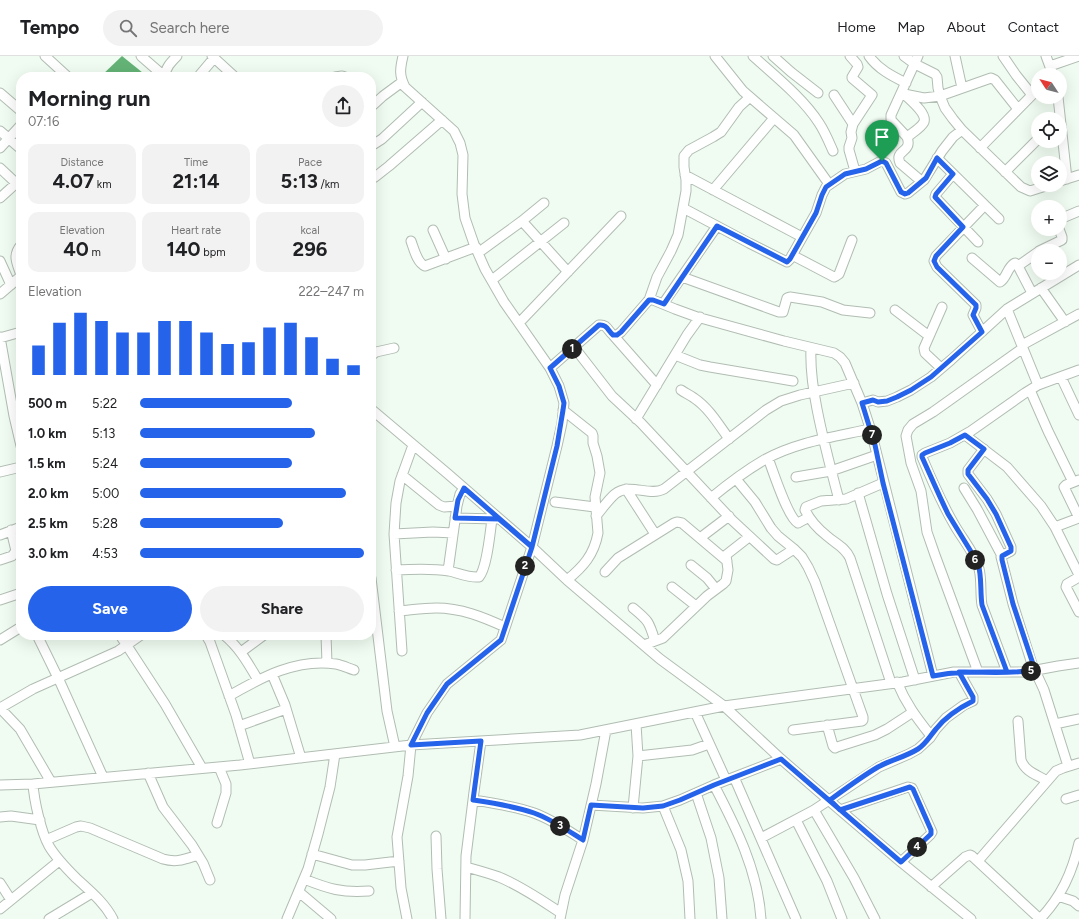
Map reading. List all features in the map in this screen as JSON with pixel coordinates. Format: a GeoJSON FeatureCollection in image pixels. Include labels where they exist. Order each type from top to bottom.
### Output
{"type":"FeatureCollection","features":[{"type":"Feature","properties":{"kind":"street"},"geometry":{"type":"LineString","coordinates":[[45,56],[63,72]]}},
{"type":"Feature","properties":{"kind":"street"},"geometry":{"type":"LineString","coordinates":[[141,56],[159,72]]}},
{"type":"Feature","properties":{"kind":"street"},"geometry":{"type":"LineString","coordinates":[[165,72],[177,56]]}},
{"type":"Feature","properties":{"kind":"street"},"geometry":{"type":"LineString","coordinates":[[403,56],[400,79],[405,87],[454,131],[460,143],[463,155],[462,194],[466,218],[477,250],[504,302],[550,368],[559,386],[564,403],[557,446],[532,547],[501,640],[447,684],[427,713],[411,745],[408,776],[397,837],[400,888],[407,919]]}},
{"type":"Feature","properties":{"kind":"street"},"geometry":{"type":"LineString","coordinates":[[715,56],[743,90],[794,135],[829,184]]}},
{"type":"Feature","properties":{"kind":"street"},"geometry":{"type":"LineString","coordinates":[[753,56],[802,101],[818,122],[834,151]]}},
{"type":"Feature","properties":{"kind":"street"},"geometry":{"type":"LineString","coordinates":[[773,56],[818,93]]}},
{"type":"Feature","properties":{"kind":"street"},"geometry":{"type":"LineString","coordinates":[[850,56],[858,67],[852,78],[872,95],[853,124],[852,128],[852,138],[848,146],[855,171]]}},
{"type":"Feature","properties":{"kind":"street"},"geometry":{"type":"LineString","coordinates":[[869,56],[882,69],[906,83]]}},
{"type":"Feature","properties":{"kind":"street"},"geometry":{"type":"LineString","coordinates":[[904,56],[916,60],[935,74],[937,77],[940,96],[945,108],[962,130],[1021,187],[1031,191]]}},
{"type":"Feature","properties":{"kind":"street"},"geometry":{"type":"LineString","coordinates":[[955,56],[962,88]]}},
{"type":"Feature","properties":{"kind":"street"},"geometry":{"type":"LineString","coordinates":[[1003,56],[1016,75],[1031,88]]}},
{"type":"Feature","properties":{"kind":"street"},"geometry":{"type":"LineString","coordinates":[[1046,56],[1051,68]]}},
{"type":"Feature","properties":{"kind":"street"},"geometry":{"type":"LineString","coordinates":[[1057,68],[1079,56]]}},
{"type":"Feature","properties":{"kind":"street"},"geometry":{"type":"LineString","coordinates":[[203,72],[217,58],[230,72]]}},
{"type":"Feature","properties":{"kind":"street"},"geometry":{"type":"LineString","coordinates":[[916,60],[891,118],[894,124],[907,137],[909,144],[908,147],[900,154],[899,159],[902,165],[920,180],[924,180]]}},
{"type":"Feature","properties":{"kind":"street"},"geometry":{"type":"LineString","coordinates":[[903,93],[924,98],[940,96],[989,78],[993,78],[1018,109]]}},
{"type":"Feature","properties":{"kind":"street"},"geometry":{"type":"LineString","coordinates":[[376,100],[402,82]]}},
{"type":"Feature","properties":{"kind":"street"},"geometry":{"type":"LineString","coordinates":[[903,93],[923,114],[924,119],[921,126],[907,137]]}},
{"type":"Feature","properties":{"kind":"street"},"geometry":{"type":"LineString","coordinates":[[0,94],[16,107]]}},
{"type":"Feature","properties":{"kind":"street"},"geometry":{"type":"LineString","coordinates":[[834,94],[853,124]]}},
{"type":"Feature","properties":{"kind":"street"},"geometry":{"type":"LineString","coordinates":[[980,148],[1031,96]]}},
{"type":"Feature","properties":{"kind":"street"},"geometry":{"type":"LineString","coordinates":[[613,335],[617,335],[621,332],[649,300],[657,277],[675,242],[686,191],[684,160],[686,153],[721,132],[739,107],[750,97]]}},
{"type":"Feature","properties":{"kind":"street"},"geometry":{"type":"LineString","coordinates":[[918,108],[924,98]]}},
{"type":"Feature","properties":{"kind":"street"},"geometry":{"type":"LineString","coordinates":[[376,143],[422,102]]}},
{"type":"Feature","properties":{"kind":"street"},"geometry":{"type":"LineString","coordinates":[[713,190],[774,118]]}},
{"type":"Feature","properties":{"kind":"street"},"geometry":{"type":"LineString","coordinates":[[376,176],[442,120]]}},
{"type":"Feature","properties":{"kind":"street"},"geometry":{"type":"LineString","coordinates":[[0,148],[16,130]]}},
{"type":"Feature","properties":{"kind":"street"},"geometry":{"type":"LineString","coordinates":[[683,208],[786,262],[789,260],[816,213],[823,191],[829,184],[845,174],[866,169],[884,161],[901,192],[905,194],[908,193],[924,180],[947,143],[962,130]]}},
{"type":"Feature","properties":{"kind":"street"},"geometry":{"type":"LineString","coordinates":[[0,131],[16,144]]}},
{"type":"Feature","properties":{"kind":"street"},"geometry":{"type":"LineString","coordinates":[[1006,172],[1031,146]]}},
{"type":"Feature","properties":{"kind":"street"},"geometry":{"type":"LineString","coordinates":[[937,158],[999,219]]}},
{"type":"Feature","properties":{"kind":"street"},"geometry":{"type":"LineString","coordinates":[[0,168],[16,179]]}},
{"type":"Feature","properties":{"kind":"street"},"geometry":{"type":"LineString","coordinates":[[953,174],[935,197],[978,242]]}},
{"type":"Feature","properties":{"kind":"street"},"geometry":{"type":"LineString","coordinates":[[685,175],[802,237]]}},
{"type":"Feature","properties":{"kind":"street"},"geometry":{"type":"LineString","coordinates":[[1067,179],[1079,175]]}},
{"type":"Feature","properties":{"kind":"street"},"geometry":{"type":"LineString","coordinates":[[0,198],[16,184]]}},
{"type":"Feature","properties":{"kind":"street"},"geometry":{"type":"LineString","coordinates":[[410,241],[423,266],[429,266],[446,259],[477,250],[522,221],[544,203]]}},
{"type":"Feature","properties":{"kind":"street"},"geometry":{"type":"LineString","coordinates":[[982,332],[973,315],[976,305],[937,267],[934,261],[936,256],[985,205]]}},
{"type":"Feature","properties":{"kind":"street"},"geometry":{"type":"LineString","coordinates":[[1067,216],[1079,211]]}},
{"type":"Feature","properties":{"kind":"street"},"geometry":{"type":"LineString","coordinates":[[519,323],[621,216]]}},
{"type":"Feature","properties":{"kind":"street"},"geometry":{"type":"LineString","coordinates":[[522,221],[568,272]]}},
{"type":"Feature","properties":{"kind":"street"},"geometry":{"type":"LineString","coordinates":[[492,280],[564,223]]}},
{"type":"Feature","properties":{"kind":"street"},"geometry":{"type":"LineString","coordinates":[[664,304],[717,226]]}},
{"type":"Feature","properties":{"kind":"street"},"geometry":{"type":"LineString","coordinates":[[434,230],[446,259]]}},
{"type":"Feature","properties":{"kind":"street"},"geometry":{"type":"LineString","coordinates":[[1054,244],[1062,240],[1062,236]]}},
{"type":"Feature","properties":{"kind":"street"},"geometry":{"type":"LineString","coordinates":[[792,255],[834,277],[839,274],[852,240]]}},
{"type":"Feature","properties":{"kind":"street"},"geometry":{"type":"LineString","coordinates":[[1018,266],[1031,257]]}},
{"type":"Feature","properties":{"kind":"street"},"geometry":{"type":"LineString","coordinates":[[972,258],[1000,282],[1012,264],[1015,263],[1032,293]]}},
{"type":"Feature","properties":{"kind":"street"},"geometry":{"type":"LineString","coordinates":[[0,263],[11,285]]}},
{"type":"Feature","properties":{"kind":"street"},"geometry":{"type":"LineString","coordinates":[[862,403],[873,400],[880,402],[897,397],[911,390],[931,377],[1007,309],[1079,265]]}},
{"type":"Feature","properties":{"kind":"street"},"geometry":{"type":"LineString","coordinates":[[682,277],[779,312],[784,310],[787,298],[790,296],[822,302],[843,310],[870,313]]}},
{"type":"Feature","properties":{"kind":"street"},"geometry":{"type":"LineString","coordinates":[[0,294],[16,279]]}},
{"type":"Feature","properties":{"kind":"street"},"geometry":{"type":"LineString","coordinates":[[1041,288],[1065,322]]}},
{"type":"Feature","properties":{"kind":"street"},"geometry":{"type":"LineString","coordinates":[[649,300],[653,300],[700,317],[784,341],[834,353],[845,363],[862,403],[870,429],[933,676]]}},
{"type":"Feature","properties":{"kind":"street"},"geometry":{"type":"LineString","coordinates":[[941,368],[924,350],[924,346],[942,307]]}},
{"type":"Feature","properties":{"kind":"street"},"geometry":{"type":"LineString","coordinates":[[1007,309],[1023,346],[1048,432],[1077,482],[1064,486],[1064,489],[1079,518],[1055,527]]}},
{"type":"Feature","properties":{"kind":"street"},"geometry":{"type":"LineString","coordinates":[[894,310],[929,336]]}},
{"type":"Feature","properties":{"kind":"street"},"geometry":{"type":"LineString","coordinates":[[978,672],[931,544],[921,491],[910,463],[906,436],[908,430],[914,424],[933,412],[1023,346],[1079,314]]}},
{"type":"Feature","properties":{"kind":"street"},"geometry":{"type":"LineString","coordinates":[[636,419],[700,317]]}},
{"type":"Feature","properties":{"kind":"street"},"geometry":{"type":"LineString","coordinates":[[550,368],[599,325],[603,325],[606,326],[657,385]]}},
{"type":"Feature","properties":{"kind":"street"},"geometry":{"type":"LineString","coordinates":[[16,333],[0,337],[16,425]]}},
{"type":"Feature","properties":{"kind":"street"},"geometry":{"type":"LineString","coordinates":[[574,347],[612,396],[636,419],[711,498],[774,559],[777,560],[794,549]]}},
{"type":"Feature","properties":{"kind":"street"},"geometry":{"type":"LineString","coordinates":[[376,352],[394,348]]}},
{"type":"Feature","properties":{"kind":"street"},"geometry":{"type":"LineString","coordinates":[[811,348],[811,367],[814,391],[823,439],[839,500]]}},
{"type":"Feature","properties":{"kind":"street"},"geometry":{"type":"LineString","coordinates":[[676,355],[700,365],[794,381]]}},
{"type":"Feature","properties":{"kind":"street"},"geometry":{"type":"LineString","coordinates":[[1007,672],[982,605],[980,571],[978,563],[948,514],[922,455],[965,435],[1034,387],[1079,370]]}},
{"type":"Feature","properties":{"kind":"street"},"geometry":{"type":"LineString","coordinates":[[1061,377],[1079,415]]}},
{"type":"Feature","properties":{"kind":"street"},"geometry":{"type":"LineString","coordinates":[[596,511],[619,491],[633,489],[659,492],[766,410],[781,401],[814,391],[854,383]]}},
{"type":"Feature","properties":{"kind":"street"},"geometry":{"type":"LineString","coordinates":[[681,390],[695,399],[712,415],[729,439]]}},
{"type":"Feature","properties":{"kind":"street"},"geometry":{"type":"LineString","coordinates":[[563,410],[592,433],[600,473],[595,497],[598,533],[587,562],[580,570],[567,580]]}},
{"type":"Feature","properties":{"kind":"street"},"geometry":{"type":"LineString","coordinates":[[376,413],[464,488],[495,519],[532,547],[567,580],[644,645],[724,706],[781,759],[840,810],[971,919]]}},
{"type":"Feature","properties":{"kind":"street"},"geometry":{"type":"LineString","coordinates":[[711,498],[742,474],[768,458],[800,445],[870,429]]}},
{"type":"Feature","properties":{"kind":"street"},"geometry":{"type":"LineString","coordinates":[[965,435],[1007,467],[1041,506],[1055,527],[1079,576],[1067,584],[1066,587],[1078,609]]}},
{"type":"Feature","properties":{"kind":"street"},"geometry":{"type":"LineString","coordinates":[[402,651],[394,534],[396,503],[402,475],[413,445]]}},
{"type":"Feature","properties":{"kind":"street"},"geometry":{"type":"LineString","coordinates":[[984,449],[968,472],[996,514],[1011,547],[1011,551],[1002,556]]}},
{"type":"Feature","properties":{"kind":"street"},"geometry":{"type":"LineString","coordinates":[[796,477],[831,470],[877,455]]}},
{"type":"Feature","properties":{"kind":"street"},"geometry":{"type":"LineString","coordinates":[[768,458],[788,511],[793,520],[798,523],[809,517]]}},
{"type":"Feature","properties":{"kind":"street"},"geometry":{"type":"LineString","coordinates":[[0,472],[16,468]]}},
{"type":"Feature","properties":{"kind":"street"},"geometry":{"type":"LineString","coordinates":[[402,475],[439,506],[457,506]]}},
{"type":"Feature","properties":{"kind":"street"},"geometry":{"type":"LineString","coordinates":[[736,479],[752,498],[771,528],[802,557],[808,567],[815,582],[863,716],[863,720],[793,730]]}},
{"type":"Feature","properties":{"kind":"street"},"geometry":{"type":"LineString","coordinates":[[883,483],[846,498],[821,501],[806,507],[804,510],[827,536],[845,549],[850,558],[894,683],[931,736]]}},
{"type":"Feature","properties":{"kind":"street"},"geometry":{"type":"LineString","coordinates":[[448,571],[457,506],[460,494],[464,488]]}},
{"type":"Feature","properties":{"kind":"street"},"geometry":{"type":"LineString","coordinates":[[964,488],[1002,556],[1013,604],[1035,670],[1044,690],[1068,766]]}},
{"type":"Feature","properties":{"kind":"street"},"geometry":{"type":"LineString","coordinates":[[626,489],[655,534]]}},
{"type":"Feature","properties":{"kind":"street"},"geometry":{"type":"LineString","coordinates":[[858,493],[914,680]]}},
{"type":"Feature","properties":{"kind":"street"},"geometry":{"type":"LineString","coordinates":[[555,502],[596,511]]}},
{"type":"Feature","properties":{"kind":"street"},"geometry":{"type":"LineString","coordinates":[[700,538],[729,516]]}},
{"type":"Feature","properties":{"kind":"street"},"geometry":{"type":"LineString","coordinates":[[455,518],[495,519]]}},
{"type":"Feature","properties":{"kind":"street"},"geometry":{"type":"LineString","coordinates":[[396,570],[428,569],[448,571],[478,578],[485,560],[495,519]]}},
{"type":"Feature","properties":{"kind":"street"},"geometry":{"type":"LineString","coordinates":[[605,572],[618,558],[674,522],[680,522],[727,561]]}},
{"type":"Feature","properties":{"kind":"street"},"geometry":{"type":"LineString","coordinates":[[0,535],[16,528]]}},
{"type":"Feature","properties":{"kind":"street"},"geometry":{"type":"LineString","coordinates":[[0,560],[12,556],[16,551],[11,530]]}},
{"type":"Feature","properties":{"kind":"street"},"geometry":{"type":"LineString","coordinates":[[394,534],[433,532],[453,533]]}},
{"type":"Feature","properties":{"kind":"street"},"geometry":{"type":"LineString","coordinates":[[644,645],[663,638],[696,606],[726,581],[728,570],[727,554],[749,536]]}},
{"type":"Feature","properties":{"kind":"street"},"geometry":{"type":"LineString","coordinates":[[692,565],[707,578],[716,589]]}},
{"type":"Feature","properties":{"kind":"street"},"geometry":{"type":"LineString","coordinates":[[672,587],[696,606]]}},
{"type":"Feature","properties":{"kind":"street"},"geometry":{"type":"LineString","coordinates":[[0,600],[16,595]]}},
{"type":"Feature","properties":{"kind":"street"},"geometry":{"type":"LineString","coordinates":[[399,611],[437,608],[457,610],[505,627]]}},
{"type":"Feature","properties":{"kind":"street"},"geometry":{"type":"LineString","coordinates":[[633,608],[649,623],[655,641]]}},
{"type":"Feature","properties":{"kind":"street"},"geometry":{"type":"LineString","coordinates":[[0,640],[16,630]]}},
{"type":"Feature","properties":{"kind":"street"},"geometry":{"type":"LineString","coordinates":[[376,630],[387,711],[394,747]]}},
{"type":"Feature","properties":{"kind":"street"},"geometry":{"type":"LineString","coordinates":[[39,640],[103,777]]}},
{"type":"Feature","properties":{"kind":"street"},"geometry":{"type":"LineString","coordinates":[[123,640],[165,704],[202,768]]}},
{"type":"Feature","properties":{"kind":"street"},"geometry":{"type":"LineString","coordinates":[[51,782],[20,729],[0,708],[33,690],[118,651],[134,640]]}},
{"type":"Feature","properties":{"kind":"street"},"geometry":{"type":"LineString","coordinates":[[208,640],[229,696],[250,764]]}},
{"type":"Feature","properties":{"kind":"street"},"geometry":{"type":"LineString","coordinates":[[229,640],[241,652],[258,680]]}},
{"type":"Feature","properties":{"kind":"street"},"geometry":{"type":"LineString","coordinates":[[241,652],[257,640]]}},
{"type":"Feature","properties":{"kind":"street"},"geometry":{"type":"LineString","coordinates":[[326,640],[327,663]]}},
{"type":"Feature","properties":{"kind":"street"},"geometry":{"type":"LineString","coordinates":[[229,696],[258,680],[286,668],[313,662],[338,664],[354,670]]}},
{"type":"Feature","properties":{"kind":"street"},"geometry":{"type":"LineString","coordinates":[[0,785],[33,784],[250,764],[411,745],[580,735],[724,706],[894,683],[959,672],[1007,672],[1035,670],[1079,663]]}},
{"type":"Feature","properties":{"kind":"street"},"geometry":{"type":"LineString","coordinates":[[761,838],[814,810],[879,767],[909,754],[925,744],[946,718],[974,700],[959,672]]}},
{"type":"Feature","properties":{"kind":"street"},"geometry":{"type":"LineString","coordinates":[[272,674],[286,709],[301,758]]}},
{"type":"Feature","properties":{"kind":"street"},"geometry":{"type":"LineString","coordinates":[[239,726],[286,709]]}},
{"type":"Feature","properties":{"kind":"street"},"geometry":{"type":"LineString","coordinates":[[695,712],[709,744],[730,779],[761,838],[796,919]]}},
{"type":"Feature","properties":{"kind":"street"},"geometry":{"type":"LineString","coordinates":[[827,725],[833,746],[837,748],[875,735],[913,712]]}},
{"type":"Feature","properties":{"kind":"street"},"geometry":{"type":"LineString","coordinates":[[1055,724],[1079,719]]}},
{"type":"Feature","properties":{"kind":"street"},"geometry":{"type":"LineString","coordinates":[[1018,721],[1021,760],[1023,766],[1048,781]]}},
{"type":"Feature","properties":{"kind":"street"},"geometry":{"type":"LineString","coordinates":[[633,808],[638,756],[636,724]]}},
{"type":"Feature","properties":{"kind":"street"},"geometry":{"type":"LineString","coordinates":[[466,867],[499,878],[531,893],[560,916],[565,895],[583,840],[596,784],[606,730]]}},
{"type":"Feature","properties":{"kind":"street"},"geometry":{"type":"LineString","coordinates":[[466,919],[466,856],[481,741]]}},
{"type":"Feature","properties":{"kind":"street"},"geometry":{"type":"LineString","coordinates":[[638,756],[692,750],[709,744]]}},
{"type":"Feature","properties":{"kind":"street"},"geometry":{"type":"LineString","coordinates":[[289,912],[299,892],[312,854],[330,787],[335,754]]}},
{"type":"Feature","properties":{"kind":"street"},"geometry":{"type":"LineString","coordinates":[[591,805],[633,808],[663,806],[781,759]]}},
{"type":"Feature","properties":{"kind":"street"},"geometry":{"type":"LineString","coordinates":[[978,861],[1056,771],[1079,763]]}},
{"type":"Feature","properties":{"kind":"street"},"geometry":{"type":"LineString","coordinates":[[217,823],[226,793],[226,784],[219,767]]}},
{"type":"Feature","properties":{"kind":"street"},"geometry":{"type":"LineString","coordinates":[[148,773],[163,807],[198,855],[210,880]]}},
{"type":"Feature","properties":{"kind":"street"},"geometry":{"type":"LineString","coordinates":[[33,784],[34,797],[48,844],[59,861],[100,900],[110,912],[113,919]]}},
{"type":"Feature","properties":{"kind":"street"},"geometry":{"type":"LineString","coordinates":[[714,785],[738,834],[753,873],[760,906],[761,919]]}},
{"type":"Feature","properties":{"kind":"street"},"geometry":{"type":"LineString","coordinates":[[840,810],[908,787],[912,788],[932,832],[901,862]]}},
{"type":"Feature","properties":{"kind":"street"},"geometry":{"type":"LineString","coordinates":[[696,793],[711,838],[719,878],[722,919]]}},
{"type":"Feature","properties":{"kind":"street"},"geometry":{"type":"LineString","coordinates":[[1066,799],[1079,795]]}},
{"type":"Feature","properties":{"kind":"street"},"geometry":{"type":"LineString","coordinates":[[473,800],[504,805],[534,813],[556,823],[583,840]]}},
{"type":"Feature","properties":{"kind":"street"},"geometry":{"type":"LineString","coordinates":[[663,806],[681,850],[688,881],[690,919]]}},
{"type":"Feature","properties":{"kind":"street"},"geometry":{"type":"LineString","coordinates":[[814,810],[854,878],[875,919]]}},
{"type":"Feature","properties":{"kind":"street"},"geometry":{"type":"LineString","coordinates":[[0,817],[11,816],[40,820]]}},
{"type":"Feature","properties":{"kind":"street"},"geometry":{"type":"LineString","coordinates":[[796,820],[827,881],[842,919]]}},
{"type":"Feature","properties":{"kind":"street"},"geometry":{"type":"LineString","coordinates":[[46,840],[81,826],[106,834],[172,862],[198,855]]}},
{"type":"Feature","properties":{"kind":"street"},"geometry":{"type":"LineString","coordinates":[[436,836],[441,919]]}},
{"type":"Feature","properties":{"kind":"street"},"geometry":{"type":"LineString","coordinates":[[931,887],[965,857],[970,855],[1040,919],[1047,912],[1075,874],[1079,843]]}},
{"type":"Feature","properties":{"kind":"street"},"geometry":{"type":"LineString","coordinates":[[312,854],[352,865],[364,866],[398,862]]}},
{"type":"Feature","properties":{"kind":"street"},"geometry":{"type":"LineString","coordinates":[[0,909],[59,861]]}},
{"type":"Feature","properties":{"kind":"street"},"geometry":{"type":"LineString","coordinates":[[304,879],[322,887],[337,891],[369,891]]}},
{"type":"Feature","properties":{"kind":"street"},"geometry":{"type":"LineString","coordinates":[[0,883],[11,900]]}},
{"type":"Feature","properties":{"kind":"street"},"geometry":{"type":"LineString","coordinates":[[299,892],[331,919]]}},
{"type":"Feature","properties":{"kind":"street"},"geometry":{"type":"LineString","coordinates":[[49,919],[92,893]]}},
{"type":"Feature","properties":{"kind":"street"},"geometry":{"type":"LineString","coordinates":[[1058,896],[1073,901],[1079,906]]}},
{"type":"Feature","properties":{"kind":"shaded area"},"geometry":{"type":"Polygon","coordinates":[[[122,56],[142,72],[105,72],[122,56]]]}},
{"type":"Feature","properties":{"kind":"route"},"geometry":{"type":"LineString","coordinates":[[882,161],[866,169],[845,174],[826,187],[823,191],[816,213],[787,262],[717,226],[664,304],[649,300],[617,335],[613,335],[606,326],[599,325],[550,368],[559,386],[564,403],[562,423],[532,547],[499,519],[455,518],[460,494],[464,488],[532,547],[501,640],[447,684],[427,713],[411,745],[481,741],[473,800],[504,805],[534,813],[556,823],[583,840],[591,805],[643,808],[663,806],[781,759],[840,810],[901,862],[931,834],[932,832],[913,789],[910,787],[840,810],[830,800],[879,767],[918,749],[925,744],[946,718],[973,701],[973,697],[959,672],[965,672],[1007,672],[1026,672],[1035,670],[1013,604],[1001,558],[1003,555],[1011,551],[1011,547],[996,514],[978,486],[968,474],[968,470],[984,449],[965,435],[925,453],[922,457],[948,514],[978,563],[981,580],[982,605],[1007,672],[978,672],[965,672],[959,672],[954,672],[933,676],[883,483],[875,445],[862,403],[873,400],[878,402],[887,401],[911,390],[931,377],[982,332],[973,315],[977,306],[975,303],[934,264],[934,259],[936,256],[963,227],[935,197],[935,195],[953,174],[937,158],[926,178],[905,194],[901,192],[886,163],[882,161]]}}]}
